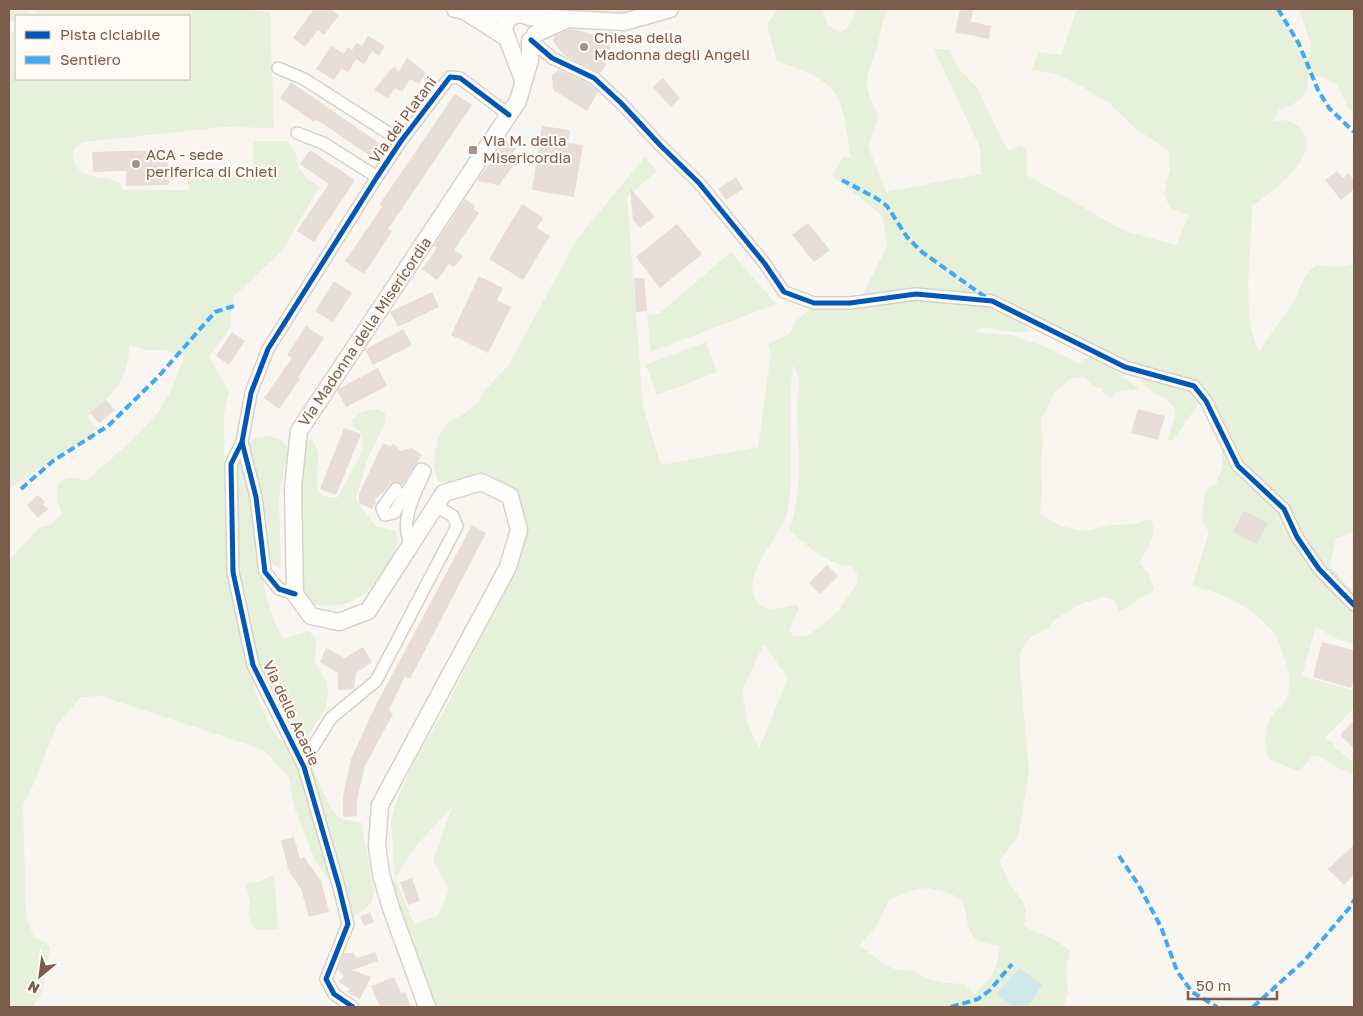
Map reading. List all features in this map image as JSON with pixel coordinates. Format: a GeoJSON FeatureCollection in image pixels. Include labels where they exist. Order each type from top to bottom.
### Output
{"type":"FeatureCollection","features":[{"type":"Feature","properties":{"kind":"main road"},"geometry":{"type":"LineString","coordinates":[[460,10],[521,16],[624,22],[670,9]]}},
{"type":"Feature","properties":{"kind":"main road"},"geometry":{"type":"LineString","coordinates":[[460,10],[521,45],[570,18]]}},
{"type":"Feature","properties":{"kind":"main road"},"geometry":{"type":"LineString","coordinates":[[523,80],[505,34],[507,20],[521,16],[534,23],[532,38]]}},
{"type":"Feature","properties":{"kind":"main road","name":"Via Madonna della Misericordia"},"geometry":{"type":"LineString","coordinates":[[295,594],[293,487],[299,432],[518,101],[530,60],[532,38]]}},
{"type":"Feature","properties":{"kind":"main road"},"geometry":{"type":"LineString","coordinates":[[295,594],[312,616],[339,622],[368,611],[444,493],[480,482],[510,496],[519,530],[508,568],[380,805],[377,846],[381,874],[391,908],[427,1007]]}},
{"type":"Feature","properties":{"kind":"street"},"geometry":{"type":"LineString","coordinates":[[532,38],[552,58],[594,78],[621,102],[699,183],[784,292],[814,303],[850,303],[916,294],[992,301],[1125,367],[1194,386],[1206,401],[1238,466],[1284,509],[1297,537],[1319,570],[1354,605]]}},
{"type":"Feature","properties":{"kind":"street"},"geometry":{"type":"LineString","coordinates":[[278,68],[304,79],[401,141]]}},
{"type":"Feature","properties":{"kind":"street","name":"Via dei Platani"},"geometry":{"type":"LineString","coordinates":[[322,264],[401,141],[450,77],[460,78],[509,115]]}},
{"type":"Feature","properties":{"kind":"street"},"geometry":{"type":"LineString","coordinates":[[296,133],[323,143],[377,178]]}},
{"type":"Feature","properties":{"kind":"street","name":"Via delle Acacie"},"geometry":{"type":"LineString","coordinates":[[322,264],[268,349],[251,393],[242,442],[231,464],[234,572],[253,665],[304,767],[340,887],[348,924],[326,979],[334,994],[353,1007]]}},
{"type":"Feature","properties":{"kind":"street","name":"Via delle Acacie"},"geometry":{"type":"LineString","coordinates":[[242,442],[256,497],[265,572],[279,589],[295,594]]}},
{"type":"Feature","properties":{"kind":"street"},"geometry":{"type":"LineString","coordinates":[[396,489],[382,508],[385,515],[394,513],[421,470],[425,471],[407,517],[407,538],[411,544]]}},
{"type":"Feature","properties":{"kind":"street"},"geometry":{"type":"LineString","coordinates":[[299,756],[313,747],[331,718],[376,680],[457,526],[453,516],[436,506]]}},
{"type":"Feature","properties":{"kind":"green space"},"geometry":{"type":"Polygon","coordinates":[[[9,9],[24,9],[32,15],[15,15],[15,20],[9,22],[9,9]]]}},
{"type":"Feature","properties":{"kind":"green space"},"geometry":{"type":"Polygon","coordinates":[[[33,9],[228,9],[270,12],[274,128],[224,127],[83,142],[74,149],[74,160],[81,171],[94,177],[121,183],[122,190],[189,190],[187,176],[253,172],[253,141],[288,141],[296,154],[297,165],[306,178],[319,187],[282,251],[233,297],[230,327],[209,357],[229,392],[224,414],[226,555],[256,694],[271,729],[300,762],[311,764],[326,800],[334,812],[343,819],[361,822],[374,892],[371,903],[353,917],[349,899],[325,876],[315,860],[293,804],[289,778],[264,750],[101,696],[81,697],[57,725],[31,790],[23,804],[26,916],[33,935],[50,947],[43,990],[33,1007],[9,1007],[9,560],[39,528],[51,524],[62,514],[57,498],[60,482],[71,478],[87,480],[127,445],[155,416],[169,394],[184,356],[164,350],[146,350],[129,345],[126,367],[117,386],[104,402],[87,417],[98,429],[9,489],[9,34],[15,31],[15,80],[190,80],[190,15],[37,15],[33,9]]]}},
{"type":"Feature","properties":{"kind":"green space"},"geometry":{"type":"Polygon","coordinates":[[[585,9],[661,9],[644,14],[585,17],[585,9]]]}},
{"type":"Feature","properties":{"kind":"green space"},"geometry":{"type":"Polygon","coordinates":[[[778,9],[822,9],[828,25],[839,33],[848,27],[858,9],[887,9],[867,81],[870,97],[878,113],[877,122],[868,146],[886,192],[981,174],[980,148],[934,49],[948,49],[960,70],[978,89],[1002,140],[1009,150],[1020,146],[1027,150],[1027,175],[1124,231],[1176,245],[1189,216],[1170,208],[1164,194],[1170,169],[1168,150],[1135,128],[1110,104],[1081,86],[1054,73],[1032,70],[1038,52],[1061,55],[1077,9],[1275,9],[1292,36],[1307,66],[1311,44],[1299,9],[1352,9],[1354,11],[1354,114],[1348,108],[1337,84],[1318,76],[1308,69],[1308,85],[1303,96],[1294,103],[1279,110],[1273,121],[1288,121],[1298,126],[1306,139],[1306,150],[1301,162],[1282,183],[1252,206],[1248,300],[1253,336],[1259,352],[1298,295],[1302,281],[1310,271],[1317,265],[1338,267],[1354,264],[1354,532],[1336,538],[1330,566],[1354,593],[1354,644],[1334,638],[1316,626],[1302,676],[1352,690],[1354,683],[1354,708],[1325,738],[1354,762],[1354,773],[1351,774],[1314,755],[1299,771],[1269,759],[1265,741],[1267,729],[1271,717],[1286,699],[1289,688],[1288,669],[1279,642],[1265,623],[1247,608],[1214,592],[1192,586],[1209,533],[1202,520],[1205,490],[1216,484],[1222,467],[1222,445],[1227,459],[1234,470],[1240,478],[1244,476],[1198,388],[1134,365],[986,294],[985,298],[855,297],[863,294],[887,246],[883,218],[832,176],[844,156],[851,159],[840,104],[833,90],[815,76],[777,61],[767,25],[778,9]]]}},
{"type":"Feature","properties":{"kind":"green space"},"geometry":{"type":"Polygon","coordinates":[[[645,157],[657,171],[627,197],[643,406],[661,465],[758,447],[771,354],[768,344],[789,334],[796,321],[809,310],[860,308],[899,300],[933,298],[971,302],[1004,313],[1033,332],[1011,332],[983,327],[973,332],[1012,335],[1043,346],[1079,363],[1087,358],[1099,360],[1139,389],[1116,392],[1111,398],[1102,392],[1103,389],[1093,386],[1083,376],[1071,378],[1054,393],[1041,420],[1043,444],[1040,514],[1061,526],[1084,531],[1112,525],[1135,524],[1151,519],[1153,525],[1151,542],[1139,563],[1148,573],[1154,590],[1119,612],[1114,600],[1103,597],[1083,603],[1054,620],[1048,628],[1031,637],[1020,653],[1029,772],[1018,837],[999,860],[1010,885],[1023,902],[1026,912],[1024,926],[1070,950],[1066,970],[1068,993],[1063,1007],[433,1007],[391,885],[395,878],[391,821],[398,797],[414,762],[443,713],[500,600],[525,542],[523,517],[511,488],[497,479],[482,476],[457,482],[438,482],[434,465],[435,452],[438,438],[448,422],[462,415],[478,403],[484,391],[508,366],[577,239],[645,157]],[[793,365],[790,494],[787,513],[757,569],[753,581],[753,592],[757,602],[765,608],[776,609],[796,604],[799,608],[789,630],[794,636],[806,636],[822,626],[840,609],[857,583],[857,573],[850,566],[832,562],[816,553],[789,529],[797,498],[799,466],[797,402],[799,382],[793,365]],[[764,644],[742,690],[747,721],[759,749],[788,678],[764,644]],[[452,807],[417,845],[395,878],[414,924],[438,916],[449,890],[433,861],[452,807]],[[930,888],[916,889],[889,900],[877,925],[859,946],[881,963],[894,969],[916,972],[926,978],[944,983],[964,984],[974,994],[993,973],[1000,945],[989,944],[975,938],[969,927],[963,902],[952,894],[930,888]]]}},
{"type":"Feature","properties":{"kind":"green space"},"geometry":{"type":"Polygon","coordinates":[[[731,252],[776,304],[651,352],[647,315],[660,313],[731,252]]]}},
{"type":"Feature","properties":{"kind":"green space"},"geometry":{"type":"Polygon","coordinates":[[[706,342],[717,372],[657,395],[646,365],[706,342]]]}},
{"type":"Feature","properties":{"kind":"green space"},"geometry":{"type":"Polygon","coordinates":[[[1150,377],[1184,388],[1200,402],[1173,440],[1168,441],[1175,418],[1174,408],[1165,399],[1144,385],[1141,379],[1150,377]]]}},
{"type":"Feature","properties":{"kind":"green space"},"geometry":{"type":"Polygon","coordinates":[[[375,409],[385,413],[385,423],[368,458],[356,497],[361,508],[376,526],[396,531],[398,543],[394,557],[378,580],[363,595],[346,604],[315,605],[300,591],[300,448],[312,439],[318,454],[318,490],[328,497],[338,497],[363,450],[361,432],[354,427],[351,421],[361,412],[375,409]]]}},
{"type":"Feature","properties":{"kind":"green space"},"geometry":{"type":"Polygon","coordinates":[[[269,436],[282,440],[288,449],[279,499],[281,569],[273,564],[269,558],[247,444],[255,438],[269,436]]]}},
{"type":"Feature","properties":{"kind":"green space"},"geometry":{"type":"Polygon","coordinates":[[[240,462],[244,465],[247,473],[263,580],[275,621],[283,639],[309,631],[316,639],[315,663],[327,682],[328,696],[325,710],[307,737],[297,739],[269,689],[254,647],[240,572],[238,547],[234,471],[240,462]]]}},
{"type":"Feature","properties":{"kind":"green space"},"geometry":{"type":"Polygon","coordinates":[[[274,874],[278,929],[256,930],[248,916],[250,903],[246,884],[261,881],[274,874]]]}},
{"type":"Feature","properties":{"kind":"water"},"geometry":{"type":"Polygon","coordinates":[[[1020,968],[1042,985],[1028,1007],[1013,1007],[996,994],[1020,968]]]}},
{"type":"Feature","properties":{"kind":"building"},"geometry":{"type":"Polygon","coordinates":[[[314,9],[330,9],[339,15],[324,35],[318,30],[305,47],[293,38],[314,9]]]}},
{"type":"Feature","properties":{"kind":"building"},"geometry":{"type":"Polygon","coordinates":[[[960,9],[973,9],[971,22],[991,26],[989,39],[955,32],[960,9]]]}},
{"type":"Feature","properties":{"kind":"building","name":"Chiesa della Madonna degli Angeli"},"geometry":{"type":"Polygon","coordinates":[[[570,29],[602,38],[604,32],[613,32],[605,67],[600,73],[564,55],[553,41],[555,36],[570,29]]]}},
{"type":"Feature","properties":{"kind":"building"},"geometry":{"type":"Polygon","coordinates":[[[368,36],[385,46],[379,56],[372,51],[364,64],[356,59],[348,72],[342,68],[334,80],[316,69],[331,46],[344,54],[348,47],[352,50],[357,43],[362,46],[368,36]]]}},
{"type":"Feature","properties":{"kind":"building"},"geometry":{"type":"Polygon","coordinates":[[[407,58],[426,73],[419,84],[410,79],[402,92],[395,88],[388,98],[374,90],[394,66],[399,71],[407,58]]]}},
{"type":"Feature","properties":{"kind":"building"},"geometry":{"type":"Polygon","coordinates":[[[559,70],[590,84],[598,92],[587,111],[553,90],[552,75],[559,70]]]}},
{"type":"Feature","properties":{"kind":"building"},"geometry":{"type":"Polygon","coordinates":[[[663,78],[680,98],[671,107],[653,87],[663,78]]]}},
{"type":"Feature","properties":{"kind":"building"},"geometry":{"type":"Polygon","coordinates":[[[291,82],[379,143],[370,156],[316,119],[314,122],[280,98],[291,82]]]}},
{"type":"Feature","properties":{"kind":"building"},"geometry":{"type":"Polygon","coordinates":[[[455,94],[472,105],[388,229],[392,231],[364,274],[345,261],[382,207],[379,205],[455,94]]]}},
{"type":"Feature","properties":{"kind":"building"},"geometry":{"type":"Polygon","coordinates":[[[542,126],[570,130],[568,143],[583,145],[574,197],[532,190],[542,126]]]}},
{"type":"Feature","properties":{"kind":"building"},"geometry":{"type":"Polygon","coordinates":[[[506,141],[516,148],[513,153],[519,158],[499,185],[477,181],[506,141]]]}},
{"type":"Feature","properties":{"kind":"building"},"geometry":{"type":"Polygon","coordinates":[[[168,150],[169,185],[126,186],[126,171],[93,172],[92,152],[168,150]]]}},
{"type":"Feature","properties":{"kind":"building"},"geometry":{"type":"Polygon","coordinates":[[[310,150],[355,180],[314,242],[297,231],[329,184],[300,164],[310,150]]]}},
{"type":"Feature","properties":{"kind":"building"},"geometry":{"type":"Polygon","coordinates":[[[1337,171],[1343,178],[1348,173],[1354,180],[1354,189],[1341,200],[1325,180],[1337,171]]]}},
{"type":"Feature","properties":{"kind":"building"},"geometry":{"type":"Polygon","coordinates":[[[736,177],[743,189],[726,200],[718,189],[736,177]]]}},
{"type":"Feature","properties":{"kind":"building"},"geometry":{"type":"Polygon","coordinates":[[[630,188],[655,217],[640,228],[633,220],[630,188]]]}},
{"type":"Feature","properties":{"kind":"building"},"geometry":{"type":"Polygon","coordinates":[[[465,199],[475,206],[473,209],[479,213],[454,250],[463,256],[454,267],[449,264],[437,280],[422,269],[437,248],[434,246],[465,199]]]}},
{"type":"Feature","properties":{"kind":"building"},"geometry":{"type":"Polygon","coordinates":[[[522,204],[543,218],[537,228],[550,236],[523,280],[489,259],[522,204]]]}},
{"type":"Feature","properties":{"kind":"building"},"geometry":{"type":"Polygon","coordinates":[[[808,223],[830,250],[814,262],[792,235],[808,223]]]}},
{"type":"Feature","properties":{"kind":"building"},"geometry":{"type":"Polygon","coordinates":[[[677,224],[702,254],[660,288],[636,257],[677,224]]]}},
{"type":"Feature","properties":{"kind":"building"},"geometry":{"type":"Polygon","coordinates":[[[479,276],[503,288],[497,300],[511,307],[488,353],[451,335],[479,276]]]}},
{"type":"Feature","properties":{"kind":"building"},"geometry":{"type":"Polygon","coordinates":[[[634,278],[644,278],[647,311],[636,312],[634,278]]]}},
{"type":"Feature","properties":{"kind":"building"},"geometry":{"type":"Polygon","coordinates":[[[334,281],[352,293],[333,322],[315,311],[334,281]]]}},
{"type":"Feature","properties":{"kind":"building"},"geometry":{"type":"Polygon","coordinates":[[[432,292],[439,307],[398,327],[390,312],[432,292]]]}},
{"type":"Feature","properties":{"kind":"building"},"geometry":{"type":"Polygon","coordinates":[[[306,326],[324,338],[298,377],[300,379],[279,409],[264,398],[292,358],[287,355],[306,326]]]}},
{"type":"Feature","properties":{"kind":"building"},"geometry":{"type":"Polygon","coordinates":[[[403,329],[412,345],[373,365],[365,350],[403,329]]]}},
{"type":"Feature","properties":{"kind":"building"},"geometry":{"type":"Polygon","coordinates":[[[232,332],[245,341],[229,365],[216,356],[232,332]]]}},
{"type":"Feature","properties":{"kind":"building"},"geometry":{"type":"Polygon","coordinates":[[[378,368],[387,386],[346,407],[337,391],[378,368]]]}},
{"type":"Feature","properties":{"kind":"building"},"geometry":{"type":"Polygon","coordinates":[[[106,400],[115,410],[99,423],[90,413],[106,400]]]}},
{"type":"Feature","properties":{"kind":"building"},"geometry":{"type":"Polygon","coordinates":[[[1138,409],[1165,416],[1158,440],[1131,433],[1138,409]]]}},
{"type":"Feature","properties":{"kind":"building"},"geometry":{"type":"Polygon","coordinates":[[[344,428],[361,434],[336,495],[320,489],[344,428]]]}},
{"type":"Feature","properties":{"kind":"building"},"geometry":{"type":"Polygon","coordinates":[[[383,443],[390,446],[394,444],[400,451],[412,448],[422,455],[402,485],[396,482],[390,484],[375,499],[376,503],[372,509],[359,503],[359,494],[383,443]]]}},
{"type":"Feature","properties":{"kind":"building"},"geometry":{"type":"Polygon","coordinates":[[[38,495],[45,502],[43,504],[48,509],[38,518],[27,505],[38,495]]]}},
{"type":"Feature","properties":{"kind":"building"},"geometry":{"type":"Polygon","coordinates":[[[1244,511],[1268,523],[1257,544],[1233,532],[1244,511]]]}},
{"type":"Feature","properties":{"kind":"building"},"geometry":{"type":"Polygon","coordinates":[[[472,525],[486,533],[410,679],[405,676],[389,710],[393,714],[365,766],[357,799],[357,816],[343,817],[343,796],[351,759],[376,705],[472,525]]]}},
{"type":"Feature","properties":{"kind":"building"},"geometry":{"type":"Polygon","coordinates":[[[827,565],[838,576],[820,594],[809,583],[827,565]]]}},
{"type":"Feature","properties":{"kind":"building"},"geometry":{"type":"Polygon","coordinates":[[[1322,642],[1354,650],[1354,677],[1351,688],[1313,677],[1322,642]]]}},
{"type":"Feature","properties":{"kind":"building"},"geometry":{"type":"Polygon","coordinates":[[[363,647],[372,662],[356,673],[354,689],[338,690],[338,673],[320,662],[326,648],[345,658],[363,647]]]}},
{"type":"Feature","properties":{"kind":"building"},"geometry":{"type":"Polygon","coordinates":[[[1354,720],[1354,748],[1340,735],[1354,720]]]}},
{"type":"Feature","properties":{"kind":"building"},"geometry":{"type":"Polygon","coordinates":[[[294,837],[300,859],[304,857],[321,881],[329,912],[309,917],[301,889],[287,868],[281,841],[294,837]]]}},
{"type":"Feature","properties":{"kind":"building"},"geometry":{"type":"Polygon","coordinates":[[[1354,845],[1354,875],[1344,885],[1328,869],[1354,845]]]}},
{"type":"Feature","properties":{"kind":"building"},"geometry":{"type":"Polygon","coordinates":[[[412,878],[420,901],[408,905],[400,882],[412,878]]]}},
{"type":"Feature","properties":{"kind":"building"},"geometry":{"type":"Polygon","coordinates":[[[370,912],[374,922],[364,926],[360,917],[370,912]]]}},
{"type":"Feature","properties":{"kind":"building"},"geometry":{"type":"Polygon","coordinates":[[[375,952],[378,961],[352,970],[371,977],[360,999],[347,992],[350,989],[338,982],[344,976],[338,970],[344,953],[353,953],[357,958],[375,952]]]}},
{"type":"Feature","properties":{"kind":"building"},"geometry":{"type":"Polygon","coordinates":[[[394,977],[401,993],[405,992],[411,1007],[380,1007],[371,986],[394,977]]]}},
{"type":"Feature","properties":{"kind":"marked path"},"geometry":{"type":"LineString","coordinates":[[1278,9],[1299,44],[1318,90],[1329,108],[1354,132]]}},
{"type":"Feature","properties":{"kind":"marked path"},"geometry":{"type":"LineString","coordinates":[[842,180],[887,206],[907,237],[922,252],[988,299]]}},
{"type":"Feature","properties":{"kind":"marked path"},"geometry":{"type":"LineString","coordinates":[[21,489],[53,461],[108,426],[158,377],[215,312],[237,305]]}},
{"type":"Feature","properties":{"kind":"marked path"},"geometry":{"type":"LineString","coordinates":[[1119,856],[1138,884],[1161,927],[1177,971],[1192,992],[1217,1007]]}},
{"type":"Feature","properties":{"kind":"marked path"},"geometry":{"type":"LineString","coordinates":[[1253,1007],[1305,960],[1354,900]]}},
{"type":"Feature","properties":{"kind":"marked path"},"geometry":{"type":"LineString","coordinates":[[951,1007],[978,999],[990,990],[1012,964]]}},
{"type":"Feature","properties":{"kind":"cycle path"},"geometry":{"type":"LineString","coordinates":[[531,40],[552,58],[594,78],[621,103],[699,183],[765,264],[784,292],[814,303],[850,303],[916,294],[992,301],[1125,367],[1194,386],[1206,401],[1238,466],[1284,509],[1297,537],[1319,569],[1354,605]]}},
{"type":"Feature","properties":{"kind":"cycle path"},"geometry":{"type":"LineString","coordinates":[[295,594],[279,589],[265,572],[256,497],[242,442],[251,393],[268,349],[401,141],[450,77],[460,78],[509,115]]}},
{"type":"Feature","properties":{"kind":"cycle path"},"geometry":{"type":"LineString","coordinates":[[242,442],[231,464],[233,572],[253,665],[304,767],[348,924],[326,979],[334,994],[353,1007]]}},
{"type":"Feature","properties":{"kind":"place","name":"Chiesa della Madonna degli Angeli"},"geometry":{"type":"Point","coordinates":[584,47]}},
{"type":"Feature","properties":{"kind":"place","name":"Via M. della Misericordia"},"geometry":{"type":"Point","coordinates":[473,150]}},
{"type":"Feature","properties":{"kind":"place","name":"ACA - sede periferica di Chieti"},"geometry":{"type":"Point","coordinates":[136,164]}}]}
